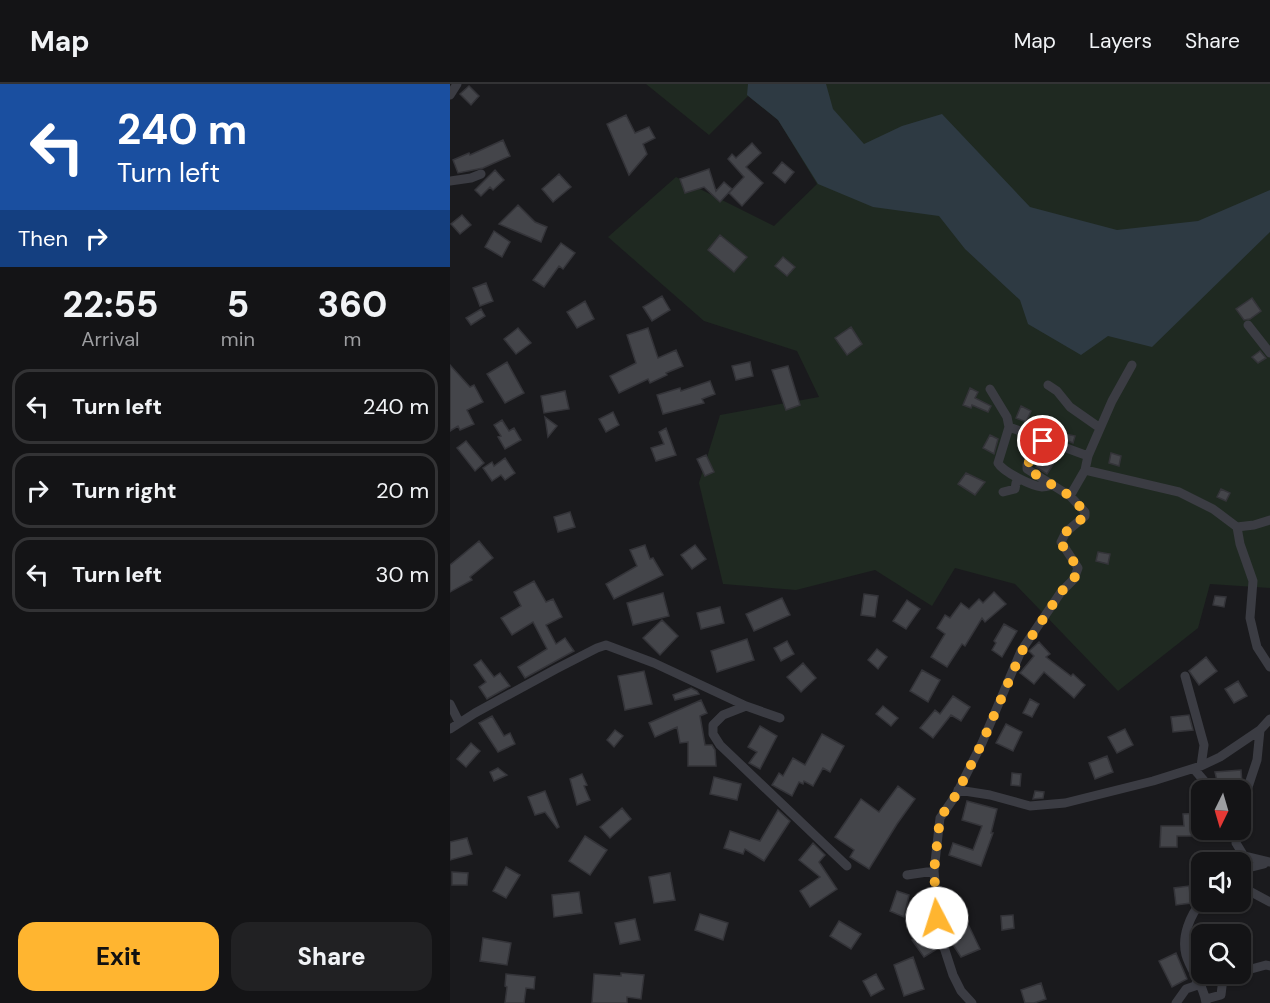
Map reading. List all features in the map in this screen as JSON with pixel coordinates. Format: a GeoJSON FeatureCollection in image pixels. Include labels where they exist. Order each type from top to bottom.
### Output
{"type":"FeatureCollection","features":[{"type":"Feature","properties":{"kind":"street"},"geometry":{"type":"LineString","coordinates":[[450,95],[457,84]]}},
{"type":"Feature","properties":{"kind":"street"},"geometry":{"type":"LineString","coordinates":[[450,182],[481,174]]}},
{"type":"Feature","properties":{"kind":"street"},"geometry":{"type":"LineString","coordinates":[[1248,325],[1270,353]]}},
{"type":"Feature","properties":{"kind":"street"},"geometry":{"type":"LineString","coordinates":[[1070,496],[1085,470],[1088,456],[1100,428],[1132,364]]}},
{"type":"Feature","properties":{"kind":"street"},"geometry":{"type":"LineString","coordinates":[[1048,385],[1057,391],[1070,407],[1100,428]]}},
{"type":"Feature","properties":{"kind":"street"},"geometry":{"type":"LineString","coordinates":[[990,388],[1009,427],[998,463],[1001,469],[1043,487],[1053,485]]}},
{"type":"Feature","properties":{"kind":"street"},"geometry":{"type":"LineString","coordinates":[[1009,427],[1088,456]]}},
{"type":"Feature","properties":{"kind":"street"},"geometry":{"type":"LineString","coordinates":[[972,1003],[957,983],[940,935],[934,871],[940,818],[958,790],[982,743],[1022,651],[1061,592],[1077,573],[1078,568],[1060,542],[1066,532],[1085,516],[1085,512],[1070,496],[1027,469],[1027,465],[1043,441]]}},
{"type":"Feature","properties":{"kind":"street"},"geometry":{"type":"LineString","coordinates":[[1085,470],[1179,492],[1213,509],[1237,527],[1240,544],[1253,581],[1250,618],[1254,635],[1257,647],[1270,667]]}},
{"type":"Feature","properties":{"kind":"street"},"geometry":{"type":"LineString","coordinates":[[1003,492],[1015,489],[1020,479]]}},
{"type":"Feature","properties":{"kind":"street"},"geometry":{"type":"LineString","coordinates":[[1237,527],[1270,520]]}},
{"type":"Feature","properties":{"kind":"street"},"geometry":{"type":"LineString","coordinates":[[450,729],[556,669],[606,645],[654,663],[746,706],[780,717]]}},
{"type":"Feature","properties":{"kind":"street"},"geometry":{"type":"LineString","coordinates":[[1185,676],[1204,745],[1197,767]]}},
{"type":"Feature","properties":{"kind":"street"},"geometry":{"type":"LineString","coordinates":[[450,704],[459,722]]}},
{"type":"Feature","properties":{"kind":"street"},"geometry":{"type":"LineString","coordinates":[[746,706],[718,720],[713,725],[713,734],[732,758],[847,866]]}},
{"type":"Feature","properties":{"kind":"street"},"geometry":{"type":"LineString","coordinates":[[958,790],[990,795],[1030,806],[1087,798],[1197,767],[1230,752],[1260,730],[1270,719]]}},
{"type":"Feature","properties":{"kind":"street"},"geometry":{"type":"LineString","coordinates":[[1250,780],[1257,760],[1260,730]]}},
{"type":"Feature","properties":{"kind":"street"},"geometry":{"type":"LineString","coordinates":[[1197,767],[1205,780]]}},
{"type":"Feature","properties":{"kind":"street"},"geometry":{"type":"LineString","coordinates":[[1236,840],[1236,852]]}},
{"type":"Feature","properties":{"kind":"street"},"geometry":{"type":"LineString","coordinates":[[1236,843],[1244,856],[1270,863]]}},
{"type":"Feature","properties":{"kind":"street"},"geometry":{"type":"LineString","coordinates":[[1251,867],[1270,863]]}},
{"type":"Feature","properties":{"kind":"street"},"geometry":{"type":"LineString","coordinates":[[907,876],[934,871]]}},
{"type":"Feature","properties":{"kind":"street"},"geometry":{"type":"LineString","coordinates":[[1251,892],[1270,902]]}},
{"type":"Feature","properties":{"kind":"street"},"geometry":{"type":"LineString","coordinates":[[1191,964],[1186,954],[1185,943],[1193,912]]}},
{"type":"Feature","properties":{"kind":"street"},"geometry":{"type":"LineString","coordinates":[[1251,969],[1270,966]]}},
{"type":"Feature","properties":{"kind":"street"},"geometry":{"type":"LineString","coordinates":[[1176,1003],[1186,989],[1196,984]]}},
{"type":"Feature","properties":{"kind":"street"},"geometry":{"type":"LineString","coordinates":[[1200,984],[1206,1001],[1221,995],[1222,984]]}},
{"type":"Feature","properties":{"kind":"shaded area"},"geometry":{"type":"Polygon","coordinates":[[[646,84],[1270,84],[1270,588],[1210,584],[1198,628],[1118,691],[1015,584],[955,568],[932,606],[875,570],[796,590],[723,584],[699,483],[720,415],[819,397],[797,351],[704,321],[608,237],[676,177],[774,226],[817,184],[778,120],[748,96],[709,135],[646,84]]]}},
{"type":"Feature","properties":{"kind":"shaded area"},"geometry":{"type":"Polygon","coordinates":[[[748,84],[826,84],[833,109],[864,144],[902,126],[942,114],[1030,207],[1117,230],[1198,221],[1270,190],[1270,232],[1152,347],[1108,336],[1081,355],[1028,324],[1020,300],[965,249],[939,216],[873,207],[818,184],[778,120],[747,95],[748,84]]]}},
{"type":"Feature","properties":{"kind":"building"},"geometry":{"type":"Polygon","coordinates":[[[469,86],[479,96],[471,105],[460,94],[469,86]]]}},
{"type":"Feature","properties":{"kind":"building"},"geometry":{"type":"Polygon","coordinates":[[[626,115],[635,133],[649,127],[655,138],[643,144],[647,154],[629,175],[607,124],[626,115]]]}},
{"type":"Feature","properties":{"kind":"building"},"geometry":{"type":"Polygon","coordinates":[[[503,140],[510,156],[483,168],[458,173],[453,160],[503,140]]]}},
{"type":"Feature","properties":{"kind":"building"},"geometry":{"type":"Polygon","coordinates":[[[752,143],[761,153],[746,167],[763,183],[742,206],[729,193],[744,177],[728,159],[732,154],[736,158],[752,143]]]}},
{"type":"Feature","properties":{"kind":"building"},"geometry":{"type":"Polygon","coordinates":[[[782,162],[794,172],[785,183],[773,173],[782,162]]]}},
{"type":"Feature","properties":{"kind":"building"},"geometry":{"type":"Polygon","coordinates":[[[709,169],[716,191],[724,182],[732,189],[720,202],[704,187],[685,193],[680,179],[709,169]]]}},
{"type":"Feature","properties":{"kind":"building"},"geometry":{"type":"Polygon","coordinates":[[[495,170],[504,180],[493,190],[490,187],[481,196],[475,190],[495,170]]]}},
{"type":"Feature","properties":{"kind":"building"},"geometry":{"type":"Polygon","coordinates":[[[559,174],[571,187],[553,202],[542,189],[559,174]]]}},
{"type":"Feature","properties":{"kind":"building"},"geometry":{"type":"Polygon","coordinates":[[[518,205],[535,222],[547,227],[541,242],[499,224],[518,205]]]}},
{"type":"Feature","properties":{"kind":"building"},"geometry":{"type":"Polygon","coordinates":[[[462,215],[471,225],[460,234],[451,224],[462,215]]]}},
{"type":"Feature","properties":{"kind":"building"},"geometry":{"type":"Polygon","coordinates":[[[494,231],[510,242],[502,257],[485,247],[494,231]]]}},
{"type":"Feature","properties":{"kind":"building"},"geometry":{"type":"Polygon","coordinates":[[[720,235],[747,257],[734,272],[708,250],[720,235]]]}},
{"type":"Feature","properties":{"kind":"building"},"geometry":{"type":"Polygon","coordinates":[[[561,243],[575,253],[563,269],[559,266],[544,287],[533,280],[561,243]]]}},
{"type":"Feature","properties":{"kind":"building"},"geometry":{"type":"Polygon","coordinates":[[[783,257],[795,267],[787,276],[775,266],[783,257]]]}},
{"type":"Feature","properties":{"kind":"building"},"geometry":{"type":"Polygon","coordinates":[[[486,283],[493,301],[480,306],[473,288],[486,283]]]}},
{"type":"Feature","properties":{"kind":"building"},"geometry":{"type":"Polygon","coordinates":[[[662,296],[670,310],[652,321],[643,307],[662,296]]]}},
{"type":"Feature","properties":{"kind":"building"},"geometry":{"type":"Polygon","coordinates":[[[1252,298],[1261,311],[1250,319],[1244,320],[1236,309],[1252,298]]]}},
{"type":"Feature","properties":{"kind":"building"},"geometry":{"type":"Polygon","coordinates":[[[585,301],[594,319],[577,328],[567,312],[585,301]]]}},
{"type":"Feature","properties":{"kind":"building"},"geometry":{"type":"Polygon","coordinates":[[[481,309],[485,316],[471,325],[466,318],[481,309]]]}},
{"type":"Feature","properties":{"kind":"building"},"geometry":{"type":"Polygon","coordinates":[[[851,327],[862,344],[847,355],[835,338],[851,327]]]}},
{"type":"Feature","properties":{"kind":"building"},"geometry":{"type":"Polygon","coordinates":[[[518,328],[531,343],[516,354],[504,339],[518,328]]]}},
{"type":"Feature","properties":{"kind":"building"},"geometry":{"type":"Polygon","coordinates":[[[648,328],[658,358],[676,350],[683,366],[650,383],[648,379],[619,393],[610,376],[636,363],[627,335],[648,328]]]}},
{"type":"Feature","properties":{"kind":"building"},"geometry":{"type":"Polygon","coordinates":[[[1260,351],[1266,358],[1258,363],[1252,357],[1260,351]]]}},
{"type":"Feature","properties":{"kind":"building"},"geometry":{"type":"Polygon","coordinates":[[[507,362],[524,393],[505,403],[487,374],[507,362]]]}},
{"type":"Feature","properties":{"kind":"building"},"geometry":{"type":"Polygon","coordinates":[[[750,362],[753,376],[736,380],[732,366],[750,362]]]}},
{"type":"Feature","properties":{"kind":"building"},"geometry":{"type":"Polygon","coordinates":[[[450,365],[470,387],[474,385],[483,402],[467,410],[474,424],[460,430],[458,426],[450,431],[450,365]]]}},
{"type":"Feature","properties":{"kind":"building"},"geometry":{"type":"Polygon","coordinates":[[[788,366],[800,405],[786,410],[772,370],[788,366]]]}},
{"type":"Feature","properties":{"kind":"building"},"geometry":{"type":"Polygon","coordinates":[[[710,381],[715,394],[702,399],[704,403],[663,414],[657,395],[680,388],[681,391],[710,381]]]}},
{"type":"Feature","properties":{"kind":"building"},"geometry":{"type":"Polygon","coordinates":[[[970,388],[978,392],[975,398],[991,406],[988,412],[972,405],[971,408],[963,405],[970,388]]]}},
{"type":"Feature","properties":{"kind":"building"},"geometry":{"type":"Polygon","coordinates":[[[565,391],[569,409],[544,413],[541,396],[565,391]]]}},
{"type":"Feature","properties":{"kind":"building"},"geometry":{"type":"Polygon","coordinates":[[[1021,406],[1031,411],[1026,422],[1016,418],[1021,406]]]}},
{"type":"Feature","properties":{"kind":"building"},"geometry":{"type":"Polygon","coordinates":[[[613,412],[619,425],[606,432],[599,419],[613,412]]]}},
{"type":"Feature","properties":{"kind":"building"},"geometry":{"type":"Polygon","coordinates":[[[545,417],[557,426],[548,437],[545,417]]]}},
{"type":"Feature","properties":{"kind":"building"},"geometry":{"type":"Polygon","coordinates":[[[502,420],[509,431],[514,428],[521,440],[505,449],[494,425],[502,420]]]}},
{"type":"Feature","properties":{"kind":"building"},"geometry":{"type":"Polygon","coordinates":[[[666,428],[676,455],[656,461],[651,448],[664,444],[659,432],[666,428]]]}},
{"type":"Feature","properties":{"kind":"building"},"geometry":{"type":"Polygon","coordinates":[[[1061,433],[1075,436],[1073,443],[1060,438],[1061,433]]]}},
{"type":"Feature","properties":{"kind":"building"},"geometry":{"type":"Polygon","coordinates":[[[990,435],[998,439],[994,454],[983,448],[990,435]]]}},
{"type":"Feature","properties":{"kind":"building"},"geometry":{"type":"Polygon","coordinates":[[[466,441],[484,463],[475,471],[457,448],[466,441]]]}},
{"type":"Feature","properties":{"kind":"building"},"geometry":{"type":"Polygon","coordinates":[[[1111,453],[1121,456],[1119,466],[1109,463],[1111,453]]]}},
{"type":"Feature","properties":{"kind":"building"},"geometry":{"type":"Polygon","coordinates":[[[706,455],[714,472],[705,476],[697,459],[706,455]]]}},
{"type":"Feature","properties":{"kind":"building"},"geometry":{"type":"Polygon","coordinates":[[[1042,456],[1054,463],[1047,474],[1036,467],[1042,456]]]}},
{"type":"Feature","properties":{"kind":"building"},"geometry":{"type":"Polygon","coordinates":[[[505,458],[515,473],[505,480],[501,475],[492,481],[483,468],[492,462],[494,466],[505,458]]]}},
{"type":"Feature","properties":{"kind":"building"},"geometry":{"type":"Polygon","coordinates":[[[966,473],[985,482],[975,495],[958,484],[966,473]]]}},
{"type":"Feature","properties":{"kind":"building"},"geometry":{"type":"Polygon","coordinates":[[[1221,489],[1230,493],[1226,501],[1217,497],[1221,489]]]}},
{"type":"Feature","properties":{"kind":"building"},"geometry":{"type":"Polygon","coordinates":[[[570,512],[575,527],[558,532],[554,517],[570,512]]]}},
{"type":"Feature","properties":{"kind":"building"},"geometry":{"type":"Polygon","coordinates":[[[479,541],[493,558],[470,577],[472,580],[450,592],[450,565],[479,541]]]}},
{"type":"Feature","properties":{"kind":"building"},"geometry":{"type":"Polygon","coordinates":[[[645,545],[650,559],[653,558],[663,575],[614,599],[606,584],[637,566],[630,550],[645,545]]]}},
{"type":"Feature","properties":{"kind":"building"},"geometry":{"type":"Polygon","coordinates":[[[695,545],[706,559],[692,569],[681,555],[695,545]]]}},
{"type":"Feature","properties":{"kind":"building"},"geometry":{"type":"Polygon","coordinates":[[[1098,552],[1110,554],[1108,564],[1096,561],[1098,552]]]}},
{"type":"Feature","properties":{"kind":"building"},"geometry":{"type":"Polygon","coordinates":[[[534,581],[546,602],[553,599],[562,617],[546,625],[556,644],[565,638],[574,651],[525,678],[518,667],[547,649],[533,622],[512,635],[501,618],[521,606],[514,592],[534,581]]]}},
{"type":"Feature","properties":{"kind":"building"},"geometry":{"type":"Polygon","coordinates":[[[994,592],[1006,604],[985,622],[982,618],[965,646],[962,644],[947,667],[931,657],[945,634],[937,628],[945,615],[950,618],[961,603],[969,609],[979,599],[983,603],[994,592]]]}},
{"type":"Feature","properties":{"kind":"building"},"geometry":{"type":"Polygon","coordinates":[[[663,593],[669,616],[633,625],[627,603],[663,593]]]}},
{"type":"Feature","properties":{"kind":"building"},"geometry":{"type":"Polygon","coordinates":[[[864,594],[878,596],[875,617],[861,615],[864,594]]]}},
{"type":"Feature","properties":{"kind":"building"},"geometry":{"type":"Polygon","coordinates":[[[1215,596],[1226,597],[1224,607],[1213,605],[1215,596]]]}},
{"type":"Feature","properties":{"kind":"building"},"geometry":{"type":"Polygon","coordinates":[[[782,598],[790,615],[754,631],[746,614],[782,598]]]}},
{"type":"Feature","properties":{"kind":"building"},"geometry":{"type":"Polygon","coordinates":[[[907,600],[920,609],[906,629],[893,621],[907,600]]]}},
{"type":"Feature","properties":{"kind":"building"},"geometry":{"type":"Polygon","coordinates":[[[720,607],[724,623],[701,629],[697,613],[720,607]]]}},
{"type":"Feature","properties":{"kind":"building"},"geometry":{"type":"Polygon","coordinates":[[[662,620],[678,636],[660,655],[643,638],[662,620]]]}},
{"type":"Feature","properties":{"kind":"building"},"geometry":{"type":"Polygon","coordinates":[[[1004,624],[1017,631],[1002,657],[992,650],[996,643],[994,641],[1004,624]]]}},
{"type":"Feature","properties":{"kind":"building"},"geometry":{"type":"Polygon","coordinates":[[[747,639],[754,660],[717,672],[711,651],[747,639]]]}},
{"type":"Feature","properties":{"kind":"building"},"geometry":{"type":"Polygon","coordinates":[[[787,641],[794,654],[781,661],[774,648],[787,641]]]}},
{"type":"Feature","properties":{"kind":"building"},"geometry":{"type":"Polygon","coordinates":[[[1039,642],[1050,654],[1046,657],[1071,676],[1073,674],[1085,685],[1074,698],[1044,672],[1034,684],[1020,673],[1034,656],[1029,651],[1039,642]]]}},
{"type":"Feature","properties":{"kind":"building"},"geometry":{"type":"Polygon","coordinates":[[[877,649],[887,657],[878,669],[868,660],[877,649]]]}},
{"type":"Feature","properties":{"kind":"building"},"geometry":{"type":"Polygon","coordinates":[[[1206,657],[1217,671],[1199,685],[1189,671],[1206,657]]]}},
{"type":"Feature","properties":{"kind":"building"},"geometry":{"type":"Polygon","coordinates":[[[481,660],[494,677],[500,673],[510,686],[487,699],[479,687],[486,682],[474,665],[481,660]]]}},
{"type":"Feature","properties":{"kind":"building"},"geometry":{"type":"Polygon","coordinates":[[[803,663],[816,678],[801,692],[787,677],[803,663]]]}},
{"type":"Feature","properties":{"kind":"building"},"geometry":{"type":"Polygon","coordinates":[[[922,670],[940,680],[928,702],[910,691],[922,670]]]}},
{"type":"Feature","properties":{"kind":"building"},"geometry":{"type":"Polygon","coordinates":[[[644,671],[652,704],[625,710],[618,676],[644,671]]]}},
{"type":"Feature","properties":{"kind":"building"},"geometry":{"type":"Polygon","coordinates":[[[1238,681],[1247,696],[1234,703],[1225,689],[1238,681]]]}},
{"type":"Feature","properties":{"kind":"building"},"geometry":{"type":"Polygon","coordinates":[[[691,688],[699,694],[675,700],[673,695],[691,688]]]}},
{"type":"Feature","properties":{"kind":"building"},"geometry":{"type":"Polygon","coordinates":[[[953,696],[970,707],[961,721],[951,715],[933,738],[920,728],[935,710],[940,714],[953,696]]]}},
{"type":"Feature","properties":{"kind":"building"},"geometry":{"type":"Polygon","coordinates":[[[1030,699],[1039,704],[1032,717],[1023,713],[1030,699]]]}},
{"type":"Feature","properties":{"kind":"building"},"geometry":{"type":"Polygon","coordinates":[[[701,700],[707,713],[700,716],[705,745],[712,745],[715,750],[716,766],[688,766],[688,742],[680,743],[677,727],[655,737],[649,723],[701,700]]]}},
{"type":"Feature","properties":{"kind":"building"},"geometry":{"type":"Polygon","coordinates":[[[883,706],[898,718],[891,726],[876,714],[883,706]]]}},
{"type":"Feature","properties":{"kind":"building"},"geometry":{"type":"Polygon","coordinates":[[[1189,715],[1193,730],[1173,732],[1171,717],[1189,715]]]}},
{"type":"Feature","properties":{"kind":"building"},"geometry":{"type":"Polygon","coordinates":[[[492,716],[504,736],[510,733],[515,744],[498,752],[479,723],[492,716]]]}},
{"type":"Feature","properties":{"kind":"building"},"geometry":{"type":"Polygon","coordinates":[[[1006,724],[1022,732],[1013,751],[996,743],[1006,724]]]}},
{"type":"Feature","properties":{"kind":"building"},"geometry":{"type":"Polygon","coordinates":[[[760,726],[777,736],[760,769],[749,763],[757,752],[748,747],[760,726]]]}},
{"type":"Feature","properties":{"kind":"building"},"geometry":{"type":"Polygon","coordinates":[[[1125,729],[1133,745],[1117,753],[1108,737],[1125,729]]]}},
{"type":"Feature","properties":{"kind":"building"},"geometry":{"type":"Polygon","coordinates":[[[615,730],[623,736],[614,747],[607,740],[615,730]]]}},
{"type":"Feature","properties":{"kind":"building"},"geometry":{"type":"Polygon","coordinates":[[[822,734],[844,746],[830,772],[823,768],[813,786],[804,781],[803,784],[799,782],[792,796],[772,785],[779,773],[783,776],[793,758],[805,765],[822,734]]]}},
{"type":"Feature","properties":{"kind":"building"},"geometry":{"type":"Polygon","coordinates":[[[471,743],[480,751],[466,767],[457,759],[471,743]]]}},
{"type":"Feature","properties":{"kind":"building"},"geometry":{"type":"Polygon","coordinates":[[[1107,756],[1113,772],[1095,779],[1089,763],[1107,756]]]}},
{"type":"Feature","properties":{"kind":"building"},"geometry":{"type":"Polygon","coordinates":[[[498,768],[507,775],[494,781],[490,772],[498,768]]]}},
{"type":"Feature","properties":{"kind":"building"},"geometry":{"type":"Polygon","coordinates":[[[1241,770],[1242,780],[1217,780],[1215,772],[1241,770]]]}},
{"type":"Feature","properties":{"kind":"building"},"geometry":{"type":"Polygon","coordinates":[[[1012,773],[1021,774],[1020,786],[1011,785],[1012,773]]]}},
{"type":"Feature","properties":{"kind":"building"},"geometry":{"type":"Polygon","coordinates":[[[582,774],[590,800],[577,805],[570,779],[582,774]]]}},
{"type":"Feature","properties":{"kind":"building"},"geometry":{"type":"Polygon","coordinates":[[[714,777],[741,784],[737,800],[710,794],[714,777]]]}},
{"type":"Feature","properties":{"kind":"building"},"geometry":{"type":"Polygon","coordinates":[[[898,786],[915,799],[869,869],[850,857],[854,850],[835,837],[861,799],[879,812],[898,786]]]}},
{"type":"Feature","properties":{"kind":"building"},"geometry":{"type":"Polygon","coordinates":[[[545,791],[559,827],[557,828],[545,812],[535,815],[528,797],[545,791]]]}},
{"type":"Feature","properties":{"kind":"building"},"geometry":{"type":"Polygon","coordinates":[[[1035,791],[1044,792],[1043,798],[1033,799],[1035,791]]]}},
{"type":"Feature","properties":{"kind":"building"},"geometry":{"type":"Polygon","coordinates":[[[967,801],[997,809],[991,833],[993,833],[981,866],[949,855],[953,843],[973,850],[982,826],[962,820],[967,801]]]}},
{"type":"Feature","properties":{"kind":"building"},"geometry":{"type":"Polygon","coordinates":[[[622,808],[631,819],[610,838],[600,827],[622,808]]]}},
{"type":"Feature","properties":{"kind":"building"},"geometry":{"type":"Polygon","coordinates":[[[778,810],[790,821],[764,861],[745,849],[743,854],[724,848],[730,831],[760,841],[778,810]]]}},
{"type":"Feature","properties":{"kind":"building"},"geometry":{"type":"Polygon","coordinates":[[[1183,814],[1191,814],[1191,836],[1177,836],[1177,847],[1160,847],[1161,826],[1184,826],[1183,814]]]}},
{"type":"Feature","properties":{"kind":"building"},"geometry":{"type":"Polygon","coordinates":[[[585,836],[607,850],[590,875],[569,861],[585,836]]]}},
{"type":"Feature","properties":{"kind":"building"},"geometry":{"type":"Polygon","coordinates":[[[467,838],[472,854],[450,860],[450,842],[467,838]]]}},
{"type":"Feature","properties":{"kind":"building"},"geometry":{"type":"Polygon","coordinates":[[[813,843],[825,855],[819,862],[837,889],[810,907],[800,891],[820,877],[799,860],[813,843]]]}},
{"type":"Feature","properties":{"kind":"building"},"geometry":{"type":"Polygon","coordinates":[[[506,867],[520,875],[506,898],[493,891],[506,867]]]}},
{"type":"Feature","properties":{"kind":"building"},"geometry":{"type":"Polygon","coordinates":[[[452,872],[468,873],[467,885],[452,885],[452,872]]]}},
{"type":"Feature","properties":{"kind":"building"},"geometry":{"type":"Polygon","coordinates":[[[670,873],[675,900],[654,903],[649,877],[670,873]]]}},
{"type":"Feature","properties":{"kind":"building"},"geometry":{"type":"Polygon","coordinates":[[[1189,886],[1191,903],[1176,905],[1174,888],[1189,886]]]}},
{"type":"Feature","properties":{"kind":"building"},"geometry":{"type":"Polygon","coordinates":[[[897,891],[909,895],[904,917],[890,911],[897,891]]]}},
{"type":"Feature","properties":{"kind":"building"},"geometry":{"type":"Polygon","coordinates":[[[579,892],[582,913],[554,917],[552,895],[579,892]]]}},
{"type":"Feature","properties":{"kind":"building"},"geometry":{"type":"Polygon","coordinates":[[[700,914],[728,923],[723,940],[695,930],[700,914]]]}},
{"type":"Feature","properties":{"kind":"building"},"geometry":{"type":"Polygon","coordinates":[[[1013,915],[1014,928],[1002,930],[1001,916],[1013,915]]]}},
{"type":"Feature","properties":{"kind":"building"},"geometry":{"type":"Polygon","coordinates":[[[635,919],[640,940],[620,944],[615,923],[635,919]]]}},
{"type":"Feature","properties":{"kind":"building"},"geometry":{"type":"Polygon","coordinates":[[[839,921],[861,934],[851,949],[830,936],[839,921]]]}},
{"type":"Feature","properties":{"kind":"building"},"geometry":{"type":"Polygon","coordinates":[[[967,922],[980,949],[961,957],[949,941],[946,932],[967,922]]]}},
{"type":"Feature","properties":{"kind":"building"},"geometry":{"type":"Polygon","coordinates":[[[929,930],[937,949],[924,957],[912,940],[929,930]]]}},
{"type":"Feature","properties":{"kind":"building"},"geometry":{"type":"Polygon","coordinates":[[[483,938],[511,943],[507,965],[480,961],[483,938]]]}},
{"type":"Feature","properties":{"kind":"building"},"geometry":{"type":"Polygon","coordinates":[[[1176,953],[1187,979],[1172,987],[1159,961],[1176,953]]]}},
{"type":"Feature","properties":{"kind":"building"},"geometry":{"type":"Polygon","coordinates":[[[913,957],[924,989],[904,996],[894,965],[913,957]]]}},
{"type":"Feature","properties":{"kind":"building"},"geometry":{"type":"Polygon","coordinates":[[[621,973],[644,975],[641,999],[627,997],[627,1003],[592,1003],[594,974],[621,976],[621,973]]]}},
{"type":"Feature","properties":{"kind":"building"},"geometry":{"type":"Polygon","coordinates":[[[506,974],[535,977],[534,989],[526,988],[524,1003],[505,1003],[506,974]]]}},
{"type":"Feature","properties":{"kind":"building"},"geometry":{"type":"Polygon","coordinates":[[[876,974],[884,989],[871,996],[863,981],[876,974]]]}},
{"type":"Feature","properties":{"kind":"building"},"geometry":{"type":"Polygon","coordinates":[[[1041,983],[1046,999],[1025,1003],[1021,990],[1041,983]]]}},
{"type":"Feature","properties":{"kind":"route"},"geometry":{"type":"LineString","coordinates":[[937,918],[934,859],[940,818],[956,795],[982,743],[1022,651],[1061,592],[1077,573],[1078,568],[1060,542],[1066,532],[1085,516],[1085,512],[1070,496],[1027,469],[1027,465],[1043,441]]}}]}
